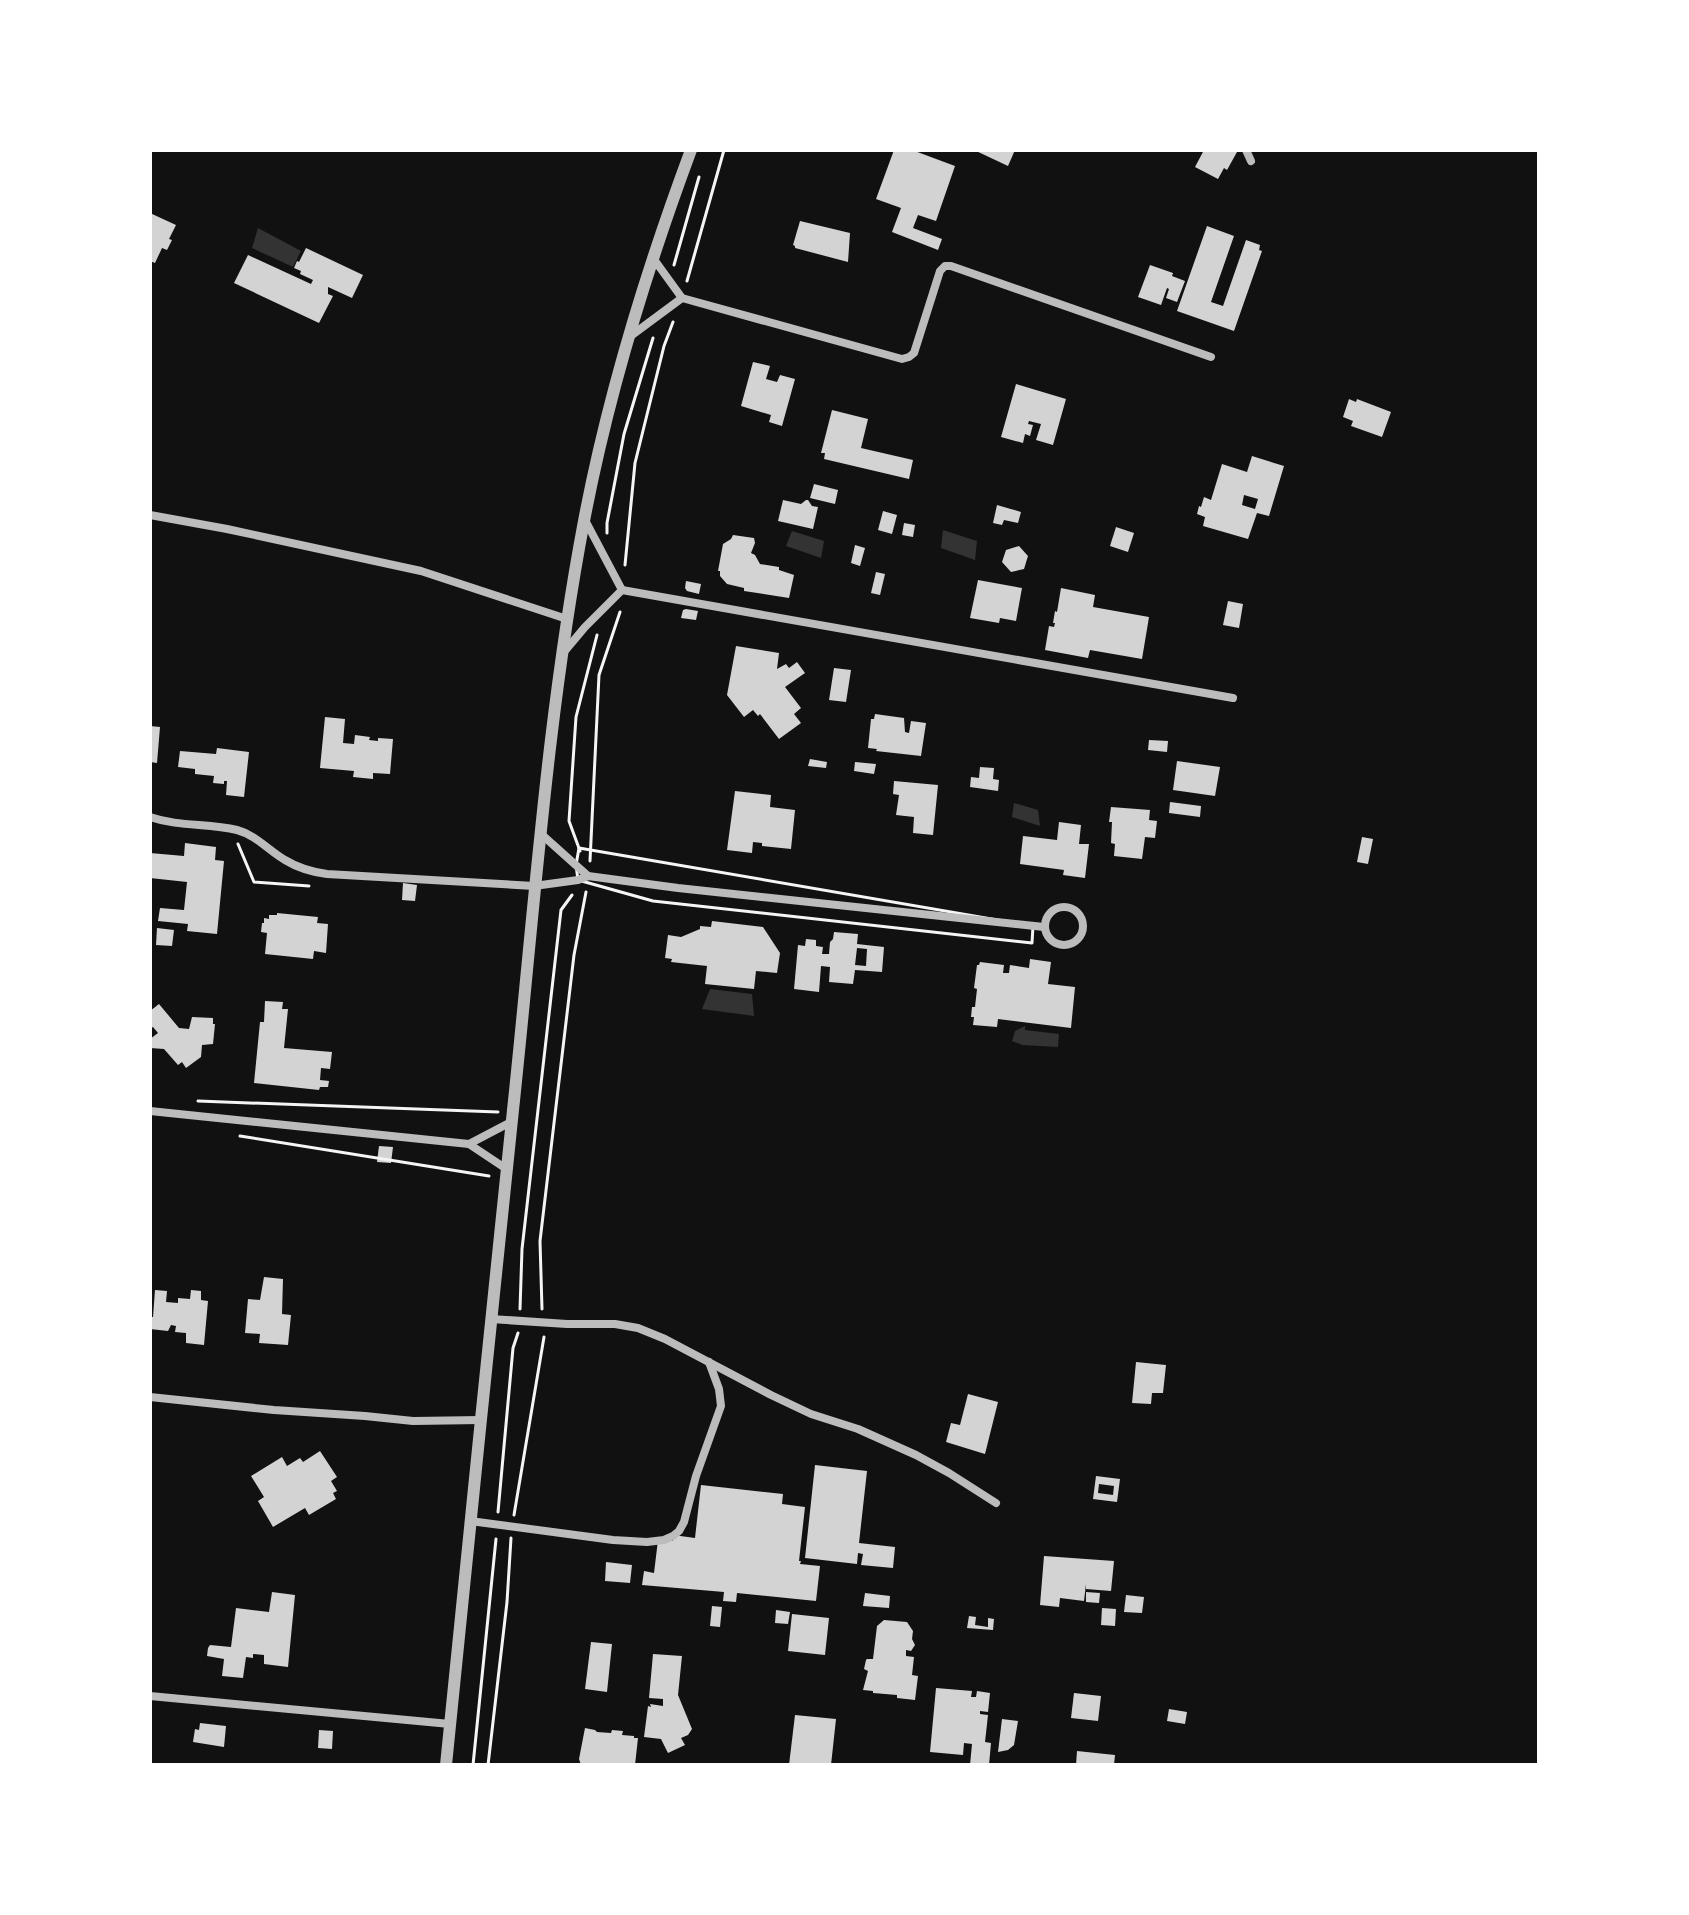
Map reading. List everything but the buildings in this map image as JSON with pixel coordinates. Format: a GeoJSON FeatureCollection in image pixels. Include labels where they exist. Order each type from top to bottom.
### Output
{"type":"FeatureCollection","features":[{"type":"Feature","properties":{"kind":"street"},"geometry":{"type":"LineString","coordinates":[[446,1765],[539,832],[567,619],[597,457],[627,339],[667,213],[691,150]]}},
{"type":"Feature","properties":{"kind":"street"},"geometry":{"type":"LineString","coordinates":[[1246,150],[1251,161]]}},
{"type":"Feature","properties":{"kind":"street"},"geometry":{"type":"LineString","coordinates":[[653,258],[682,298],[902,359],[909,357],[917,346],[940,271],[945,266],[1211,357]]}},
{"type":"Feature","properties":{"kind":"street"},"geometry":{"type":"LineString","coordinates":[[627,339],[682,298]]}},
{"type":"Feature","properties":{"kind":"street"},"geometry":{"type":"LineString","coordinates":[[150,515],[421,571],[567,619]]}},
{"type":"Feature","properties":{"kind":"street"},"geometry":{"type":"LineString","coordinates":[[584,519],[622,590]]}},
{"type":"Feature","properties":{"kind":"street"},"geometry":{"type":"LineString","coordinates":[[563,653],[622,590]]}},
{"type":"Feature","properties":{"kind":"street"},"geometry":{"type":"LineString","coordinates":[[622,590],[1233,698]]}},
{"type":"Feature","properties":{"kind":"street"},"geometry":{"type":"LineString","coordinates":[[150,817],[177,825],[236,830],[249,835],[299,868],[327,874],[534,886],[585,879],[1044,927]]}},
{"type":"Feature","properties":{"kind":"street"},"geometry":{"type":"LineString","coordinates":[[539,832],[585,879]]}},
{"type":"Feature","properties":{"kind":"street"},"geometry":{"type":"LineString","coordinates":[[1064,907],[1080,916],[1083,929],[1078,940],[1066,946],[1053,943],[1044,927],[1048,915],[1064,907]]}},
{"type":"Feature","properties":{"kind":"street"},"geometry":{"type":"LineString","coordinates":[[150,1111],[469,1144],[505,1173]]}},
{"type":"Feature","properties":{"kind":"street"},"geometry":{"type":"LineString","coordinates":[[469,1144],[512,1117]]}},
{"type":"Feature","properties":{"kind":"street"},"geometry":{"type":"LineString","coordinates":[[491,1319],[615,1324],[638,1328],[811,1414],[858,1429],[916,1455],[996,1503]]}},
{"type":"Feature","properties":{"kind":"street"},"geometry":{"type":"LineString","coordinates":[[470,1521],[647,1542],[664,1540],[679,1531],[721,1406],[719,1389],[709,1362]]}},
{"type":"Feature","properties":{"kind":"street"},"geometry":{"type":"LineString","coordinates":[[150,1397],[413,1421],[481,1420]]}},
{"type":"Feature","properties":{"kind":"street"},"geometry":{"type":"LineString","coordinates":[[150,1696],[450,1724]]}},
{"type":"Feature","properties":{"kind":"path"},"geometry":{"type":"LineString","coordinates":[[488,1765],[507,1602],[512,1526],[544,1336],[540,1241],[585,879],[599,675],[621,611],[635,463],[664,346],[682,298],[724,150]]}},
{"type":"Feature","properties":{"kind":"path"},"geometry":{"type":"LineString","coordinates":[[670,282],[701,170]]}},
{"type":"Feature","properties":{"kind":"path"},"geometry":{"type":"LineString","coordinates":[[607,561],[607,523],[624,434],[660,315]]}},
{"type":"Feature","properties":{"kind":"path"},"geometry":{"type":"LineString","coordinates":[[585,879],[569,821],[576,717],[602,611]]}},
{"type":"Feature","properties":{"kind":"path"},"geometry":{"type":"LineString","coordinates":[[473,1765],[513,1348],[520,1321],[522,1249],[561,910],[575,891]]}},
{"type":"Feature","properties":{"kind":"path"},"geometry":{"type":"LineString","coordinates":[[197,1101],[512,1117]]}},
{"type":"Feature","properties":{"kind":"path"},"geometry":{"type":"LineString","coordinates":[[227,1133],[505,1173]]}},
{"type":"Feature","properties":{"kind":"shaded area"},"geometry":{"type":"Polygon","coordinates":[[[258,228],[301,251],[293,267],[252,248],[258,228]]]}},
{"type":"Feature","properties":{"kind":"shaded area"},"geometry":{"type":"Polygon","coordinates":[[[943,530],[977,541],[975,560],[941,548],[943,530]]]}},
{"type":"Feature","properties":{"kind":"shaded area"},"geometry":{"type":"Polygon","coordinates":[[[792,531],[824,541],[821,558],[786,546],[792,531]]]}},
{"type":"Feature","properties":{"kind":"shaded area"},"geometry":{"type":"Polygon","coordinates":[[[1014,803],[1038,810],[1040,826],[1012,817],[1014,803]]]}},
{"type":"Feature","properties":{"kind":"shaded area"},"geometry":{"type":"Polygon","coordinates":[[[710,989],[752,994],[754,1016],[702,1009],[710,989]]]}},
{"type":"Feature","properties":{"kind":"shaded area"},"geometry":{"type":"Polygon","coordinates":[[[1025,1026],[1025,1030],[1059,1034],[1058,1047],[1022,1045],[1012,1041],[1015,1031],[1025,1026]]]}}]}
